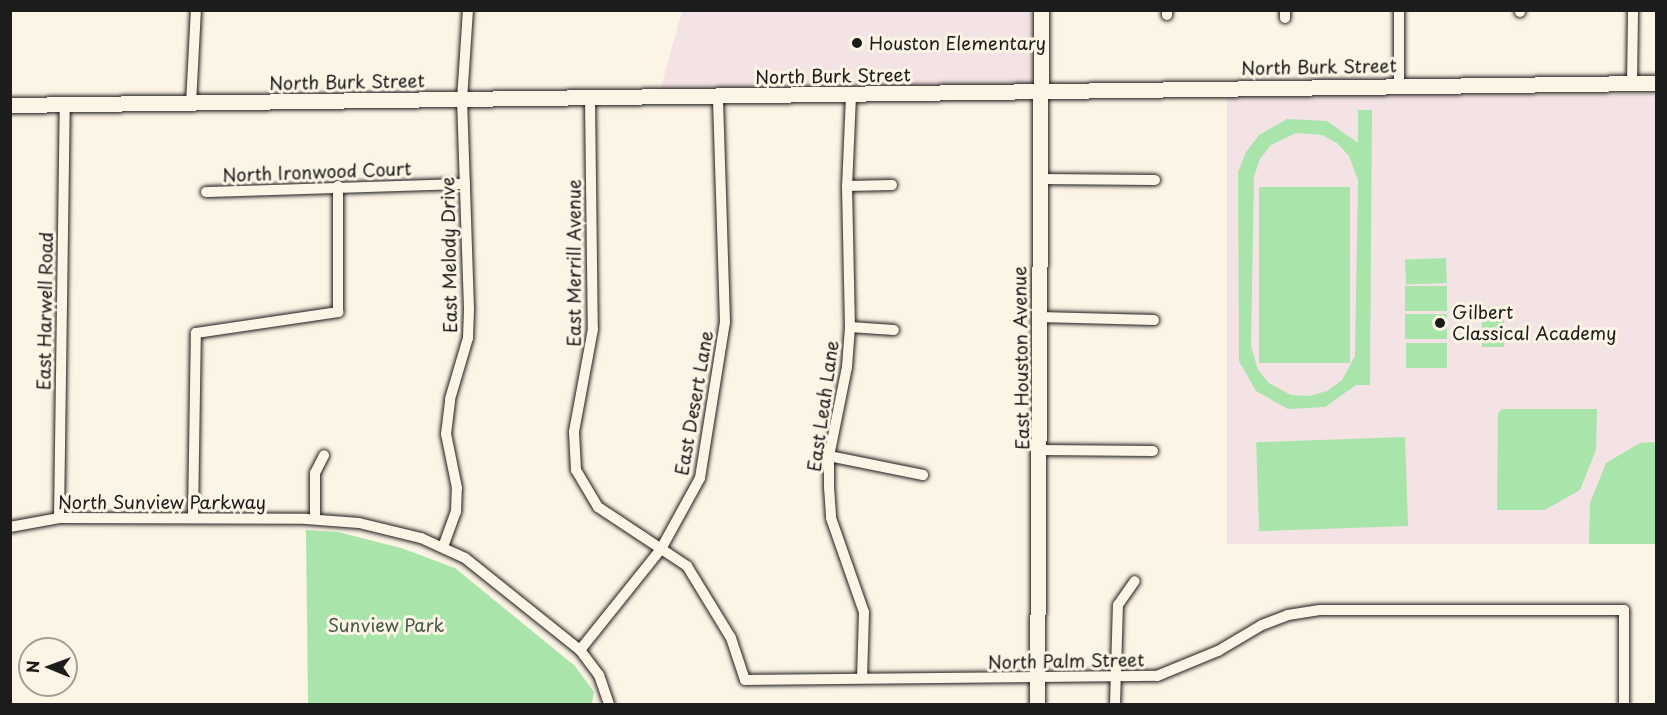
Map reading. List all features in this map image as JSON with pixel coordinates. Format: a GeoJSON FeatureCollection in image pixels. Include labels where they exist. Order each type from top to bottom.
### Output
{"type":"FeatureCollection","features":[{"type":"Feature","properties":{"kind":"street"},"geometry":{"type":"LineString","coordinates":[[191,104],[196,10]]}},
{"type":"Feature","properties":{"kind":"street","name":"East Melody Drive"},"geometry":{"type":"LineString","coordinates":[[442,547],[456,512],[457,488],[446,434],[450,399],[468,338],[462,100],[468,10]]}},
{"type":"Feature","properties":{"kind":"street","name":"East Houston Avenue"},"geometry":{"type":"LineString","coordinates":[[1037,705],[1041,450],[1039,317],[1041,10]]}},
{"type":"Feature","properties":{"kind":"street"},"geometry":{"type":"LineString","coordinates":[[1399,10],[1399,86]]}},
{"type":"Feature","properties":{"kind":"street"},"geometry":{"type":"LineString","coordinates":[[1632,84],[1633,10]]}},
{"type":"Feature","properties":{"kind":"street","name":"North Burk Street"},"geometry":{"type":"LineString","coordinates":[[10,105],[851,96],[1040,91],[1656,83]]}},
{"type":"Feature","properties":{"kind":"street","name":"East Leah Lane"},"geometry":{"type":"LineString","coordinates":[[851,96],[847,186],[850,327],[847,367],[830,456],[831,518],[864,612],[862,678]]}},
{"type":"Feature","properties":{"kind":"street","name":"East Desert Lane"},"geometry":{"type":"LineString","coordinates":[[580,650],[661,549],[700,478],[723,348],[718,97]]}},
{"type":"Feature","properties":{"kind":"street","name":"East Merrill Avenue"},"geometry":{"type":"LineString","coordinates":[[590,99],[593,329],[574,432],[576,470],[598,507],[687,566],[731,638],[745,680]]}},
{"type":"Feature","properties":{"kind":"street","name":"East Harwell Road"},"geometry":{"type":"LineString","coordinates":[[59,518],[65,105]]}},
{"type":"Feature","properties":{"kind":"street"},"geometry":{"type":"LineString","coordinates":[[1040,179],[1155,180]]}},
{"type":"Feature","properties":{"kind":"street","name":"North Ironwood Court"},"geometry":{"type":"LineString","coordinates":[[206,192],[338,186],[465,184]]}},
{"type":"Feature","properties":{"kind":"street"},"geometry":{"type":"LineString","coordinates":[[847,186],[892,185]]}},
{"type":"Feature","properties":{"kind":"street"},"geometry":{"type":"LineString","coordinates":[[193,517],[196,333],[338,312],[338,186]]}},
{"type":"Feature","properties":{"kind":"street"},"geometry":{"type":"LineString","coordinates":[[1039,317],[1154,320]]}},
{"type":"Feature","properties":{"kind":"street"},"geometry":{"type":"LineString","coordinates":[[850,327],[894,330]]}},
{"type":"Feature","properties":{"kind":"street"},"geometry":{"type":"LineString","coordinates":[[1041,450],[1153,452]]}},
{"type":"Feature","properties":{"kind":"street"},"geometry":{"type":"LineString","coordinates":[[315,519],[315,473],[324,455]]}},
{"type":"Feature","properties":{"kind":"street"},"geometry":{"type":"LineString","coordinates":[[830,456],[923,475]]}},
{"type":"Feature","properties":{"kind":"street","name":"North Sunview Parkway"},"geometry":{"type":"LineString","coordinates":[[10,527],[59,518],[315,519],[359,523],[442,547],[465,558],[580,650]]}},
{"type":"Feature","properties":{"kind":"street"},"geometry":{"type":"LineString","coordinates":[[1115,705],[1118,605],[1135,581]]}},
{"type":"Feature","properties":{"kind":"street","name":"North Palm Street"},"geometry":{"type":"LineString","coordinates":[[745,680],[1157,676],[1218,651],[1262,625],[1288,615],[1320,610],[1624,610],[1624,705]]}},
{"type":"Feature","properties":{"kind":"street"},"geometry":{"type":"LineString","coordinates":[[580,650],[599,675],[609,705]]}},
{"type":"Feature","properties":{"kind":"shaded area","name":"Houston Elementary"},"geometry":{"type":"Polygon","coordinates":[[[682,11],[1041,11],[1040,91],[658,98],[682,11]]]}},
{"type":"Feature","properties":{"kind":"shaded area","name":"Gilbert Classical Academy"},"geometry":{"type":"Polygon","coordinates":[[[1227,94],[1656,94],[1656,544],[1227,544],[1227,94]]]}},
{"type":"Feature","properties":{"kind":"green space"},"geometry":{"type":"Polygon","coordinates":[[[1358,110],[1372,110],[1370,385],[1356,385],[1325,407],[1288,409],[1256,391],[1239,361],[1238,172],[1246,152],[1259,135],[1287,119],[1327,121],[1358,143],[1358,110]],[[1296,133],[1271,145],[1260,159],[1254,176],[1251,346],[1258,370],[1269,383],[1291,395],[1309,396],[1327,391],[1342,380],[1355,356],[1358,180],[1349,156],[1337,143],[1322,135],[1296,133]]]}},
{"type":"Feature","properties":{"kind":"green space"},"geometry":{"type":"Polygon","coordinates":[[[1259,187],[1350,187],[1350,363],[1259,363],[1259,187]]]}},
{"type":"Feature","properties":{"kind":"green space"},"geometry":{"type":"Polygon","coordinates":[[[1446,258],[1447,283],[1406,284],[1405,259],[1446,258]]]}},
{"type":"Feature","properties":{"kind":"green space"},"geometry":{"type":"Polygon","coordinates":[[[1405,286],[1447,286],[1447,311],[1405,311],[1405,286]]]}},
{"type":"Feature","properties":{"kind":"green space"},"geometry":{"type":"Polygon","coordinates":[[[1482,307],[1504,307],[1504,347],[1482,347],[1482,307]]]}},
{"type":"Feature","properties":{"kind":"green space"},"geometry":{"type":"Polygon","coordinates":[[[1405,314],[1447,314],[1447,339],[1405,339],[1405,314]]]}},
{"type":"Feature","properties":{"kind":"green space"},"geometry":{"type":"Polygon","coordinates":[[[1406,343],[1447,343],[1447,368],[1406,368],[1406,343]]]}},
{"type":"Feature","properties":{"kind":"green space"},"geometry":{"type":"Polygon","coordinates":[[[1502,409],[1597,409],[1596,450],[1580,490],[1545,510],[1497,510],[1498,413],[1502,409]]]}},
{"type":"Feature","properties":{"kind":"green space"},"geometry":{"type":"Polygon","coordinates":[[[1405,437],[1408,526],[1259,531],[1256,442],[1405,437]]]}},
{"type":"Feature","properties":{"kind":"green space"},"geometry":{"type":"Polygon","coordinates":[[[1656,442],[1656,544],[1589,544],[1590,503],[1606,463],[1640,443],[1656,442]]]}},
{"type":"Feature","properties":{"kind":"green space","name":"Sunview Park"},"geometry":{"type":"Polygon","coordinates":[[[306,530],[338,532],[401,548],[455,568],[575,666],[594,692],[592,703],[308,704],[306,530]]]}},
{"type":"Feature","properties":{"kind":"place","name":"Houston Elementary"},"geometry":{"type":"Point","coordinates":[857,43]}},
{"type":"Feature","properties":{"kind":"place","name":"Gilbert Classical Academy"},"geometry":{"type":"Point","coordinates":[1440,323]}}]}
